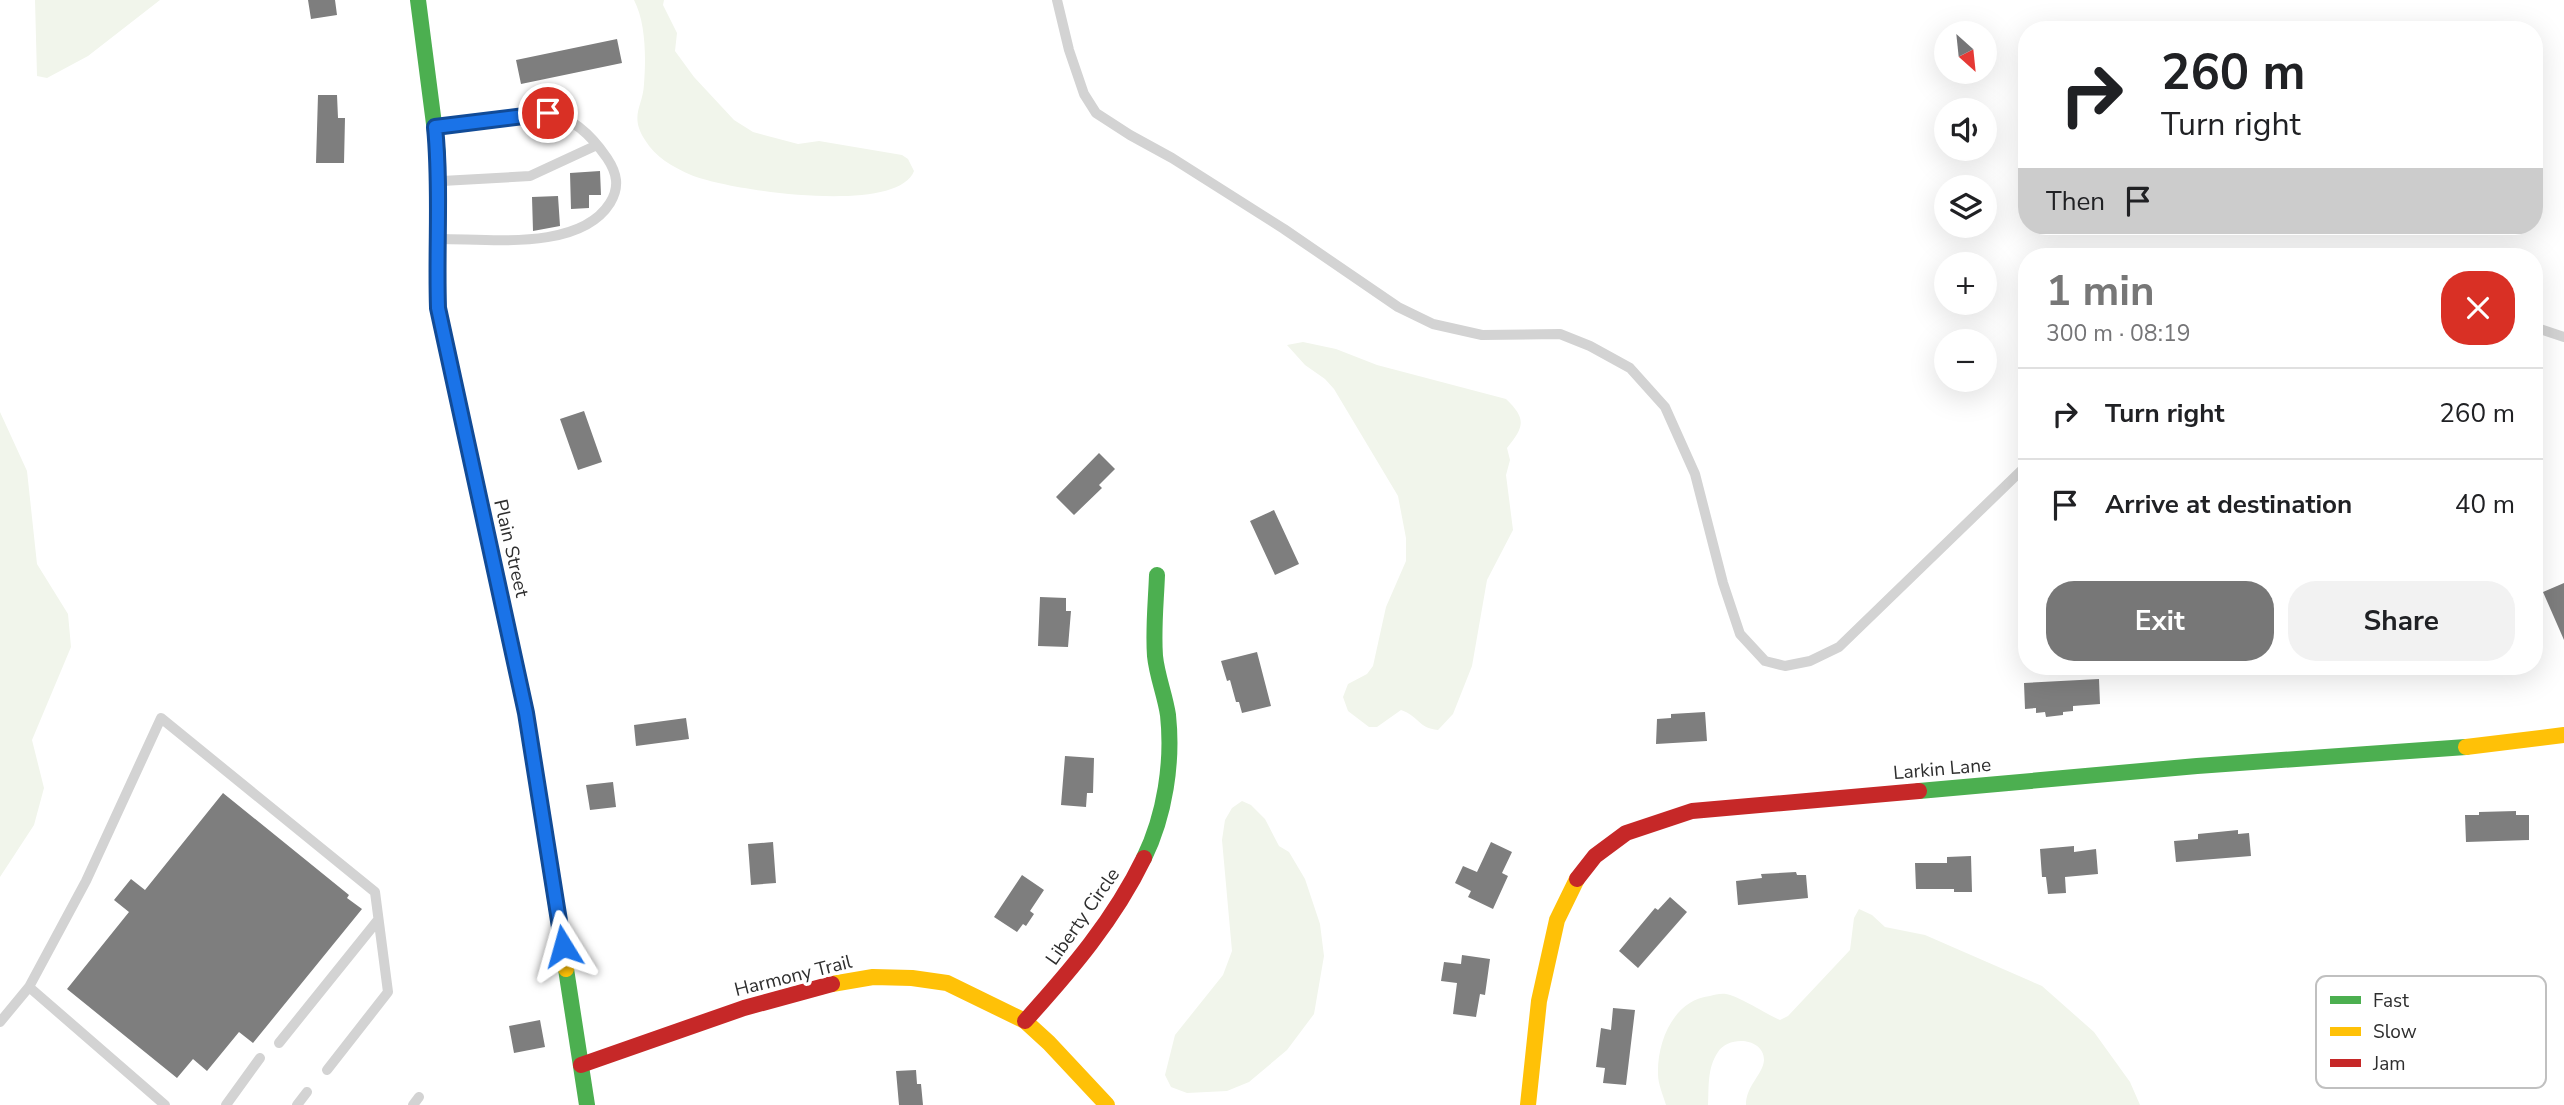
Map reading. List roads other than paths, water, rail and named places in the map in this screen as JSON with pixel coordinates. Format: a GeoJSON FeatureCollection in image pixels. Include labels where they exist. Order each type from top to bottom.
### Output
{"type":"FeatureCollection","features":[{"type":"Feature","properties":{"kind":"street","name":"Plain Street"},"geometry":{"type":"LineString","coordinates":[[418,0],[435,127],[438,181],[438,308],[526,713],[587,1105]]}},
{"type":"Feature","properties":{"kind":"street","name":"Liberty Circle"},"geometry":{"type":"LineString","coordinates":[[1025,1021],[1080,960],[1130,889],[1153,841],[1168,775],[1168,718],[1154,656],[1157,576]]}},
{"type":"Feature","properties":{"kind":"street","name":"Larkin Lane"},"geometry":{"type":"LineString","coordinates":[[1528,1105],[1539,1001],[1557,920],[1574,882],[1595,856],[1626,833],[1649,824],[1692,811],[2197,766],[2462,747],[2564,735]]}},
{"type":"Feature","properties":{"kind":"street","name":"Harmony Trail"},"geometry":{"type":"LineString","coordinates":[[581,1065],[744,1008],[836,983],[873,977],[912,978],[947,983],[1025,1021],[1107,1105]]}},
{"type":"Feature","properties":{"kind":"lane"},"geometry":{"type":"LineString","coordinates":[[1057,0],[1069,50],[1084,94],[1096,113],[1130,135],[1172,158],[1284,229],[1398,307],[1433,324],[1482,335],[1560,334],[1590,346],[1630,368],[1665,407],[1695,474],[1723,583],[1740,634],[1765,661],[1785,666],[1798,664],[1839,647],[2018,474]]}},
{"type":"Feature","properties":{"kind":"lane"},"geometry":{"type":"LineString","coordinates":[[435,127],[548,113],[583,130],[609,160],[617,179],[617,190],[609,205],[592,223],[572,232],[552,237],[518,239],[437,239]]}},
{"type":"Feature","properties":{"kind":"lane"},"geometry":{"type":"LineString","coordinates":[[438,181],[530,176],[597,145]]}},
{"type":"Feature","properties":{"kind":"lane"},"geometry":{"type":"LineString","coordinates":[[2543,330],[2564,337]]}},
{"type":"Feature","properties":{"kind":"lane"},"geometry":{"type":"LineString","coordinates":[[0,1022],[29,986],[86,881],[161,718],[374,892],[388,992],[327,1070]]}},
{"type":"Feature","properties":{"kind":"lane"},"geometry":{"type":"LineString","coordinates":[[279,1042],[378,920]]}},
{"type":"Feature","properties":{"kind":"lane"},"geometry":{"type":"LineString","coordinates":[[29,986],[166,1105]]}},
{"type":"Feature","properties":{"kind":"lane"},"geometry":{"type":"LineString","coordinates":[[226,1105],[260,1058]]}},
{"type":"Feature","properties":{"kind":"lane"},"geometry":{"type":"LineString","coordinates":[[297,1105],[307,1092]]}}]}
